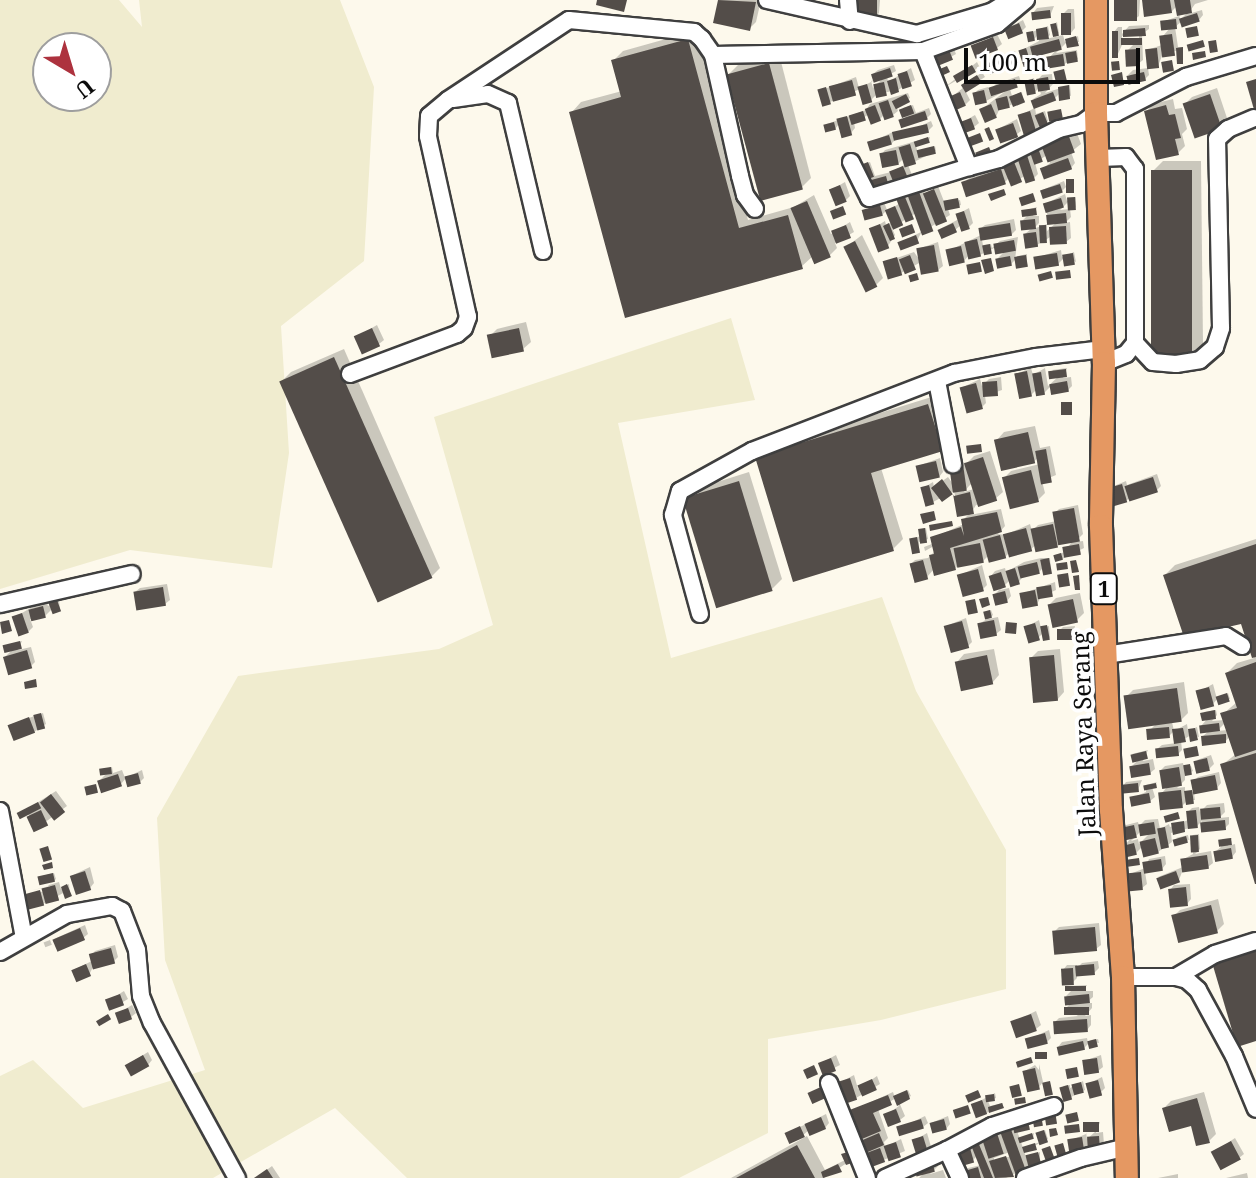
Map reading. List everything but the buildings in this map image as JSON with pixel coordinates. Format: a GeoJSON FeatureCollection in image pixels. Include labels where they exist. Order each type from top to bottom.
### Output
{"type":"FeatureCollection","features":[{"type":"Feature","properties":{"kind":"highway","name":"Jalan Raya Serang"},"geometry":{"type":"LineString","coordinates":[[1096,0],[1096,113],[1104,356],[1100,479],[1111,810],[1123,977],[1127,1178]]}},
{"type":"Feature","properties":{"kind":"street"},"geometry":{"type":"LineString","coordinates":[[767,0],[917,34],[991,12],[1011,0]]}},
{"type":"Feature","properties":{"kind":"street"},"geometry":{"type":"LineString","coordinates":[[848,0],[850,21]]}},
{"type":"Feature","properties":{"kind":"street"},"geometry":{"type":"LineString","coordinates":[[713,55],[923,51],[997,24],[1026,0]]}},
{"type":"Feature","properties":{"kind":"street"},"geometry":{"type":"LineString","coordinates":[[350,374],[457,334],[464,328],[468,317],[427,124],[432,111],[569,20],[694,32],[713,55],[745,195],[755,209]]}},
{"type":"Feature","properties":{"kind":"street"},"geometry":{"type":"LineString","coordinates":[[923,51],[969,167]]}},
{"type":"Feature","properties":{"kind":"street"},"geometry":{"type":"LineString","coordinates":[[851,162],[869,198],[999,159],[1059,129],[1081,124],[1096,113],[1116,113],[1186,77],[1256,56]]}},
{"type":"Feature","properties":{"kind":"street"},"geometry":{"type":"LineString","coordinates":[[448,100],[488,94],[508,103],[543,251]]}},
{"type":"Feature","properties":{"kind":"street"},"geometry":{"type":"LineString","coordinates":[[1135,343],[1153,362],[1176,364],[1200,360],[1215,347],[1221,328],[1217,139],[1228,129],[1254,118]]}},
{"type":"Feature","properties":{"kind":"street"},"geometry":{"type":"LineString","coordinates":[[700,614],[673,515],[680,491],[752,451],[971,369],[1126,354],[1135,343],[1135,169],[1126,157],[1099,158]]}},
{"type":"Feature","properties":{"kind":"street"},"geometry":{"type":"LineString","coordinates":[[937,381],[953,464]]}},
{"type":"Feature","properties":{"kind":"street"},"geometry":{"type":"LineString","coordinates":[[0,604],[132,574]]}},
{"type":"Feature","properties":{"kind":"street"},"geometry":{"type":"LineString","coordinates":[[1106,655],[1226,636],[1242,646]]}},
{"type":"Feature","properties":{"kind":"street"},"geometry":{"type":"LineString","coordinates":[[0,811],[24,938]]}},
{"type":"Feature","properties":{"kind":"street"},"geometry":{"type":"LineString","coordinates":[[0,952],[67,914],[112,906],[122,911],[137,950],[141,996],[152,1023],[237,1178]]}},
{"type":"Feature","properties":{"kind":"street"},"geometry":{"type":"LineString","coordinates":[[1176,977],[1215,954],[1256,941]]}},
{"type":"Feature","properties":{"kind":"street"},"geometry":{"type":"LineString","coordinates":[[1123,977],[1176,977],[1187,980],[1206,1000],[1256,1109]]}},
{"type":"Feature","properties":{"kind":"street"},"geometry":{"type":"LineString","coordinates":[[829,1083],[867,1178]]}},
{"type":"Feature","properties":{"kind":"street"},"geometry":{"type":"LineString","coordinates":[[885,1178],[992,1126],[1054,1106]]}},
{"type":"Feature","properties":{"kind":"street"},"geometry":{"type":"LineString","coordinates":[[1025,1178],[1081,1158],[1127,1147]]}},
{"type":"Feature","properties":{"kind":"street"},"geometry":{"type":"LineString","coordinates":[[947,1150],[960,1178]]}},
{"type":"Feature","properties":{"kind":"shaded area"},"geometry":{"type":"Polygon","coordinates":[[[0,0],[119,0],[142,27],[139,0],[340,0],[374,87],[364,261],[281,326],[289,453],[272,568],[130,550],[0,589],[0,0]]]}},
{"type":"Feature","properties":{"kind":"shaded area"},"geometry":{"type":"Polygon","coordinates":[[[731,318],[755,400],[618,423],[671,658],[882,597],[916,691],[1006,850],[1006,989],[881,1020],[768,1039],[768,1133],[679,1178],[407,1178],[335,1108],[213,1178],[0,1178],[0,1076],[33,1060],[83,1108],[205,1070],[165,960],[157,818],[238,676],[439,649],[493,625],[434,417],[731,318]]]}}]}
